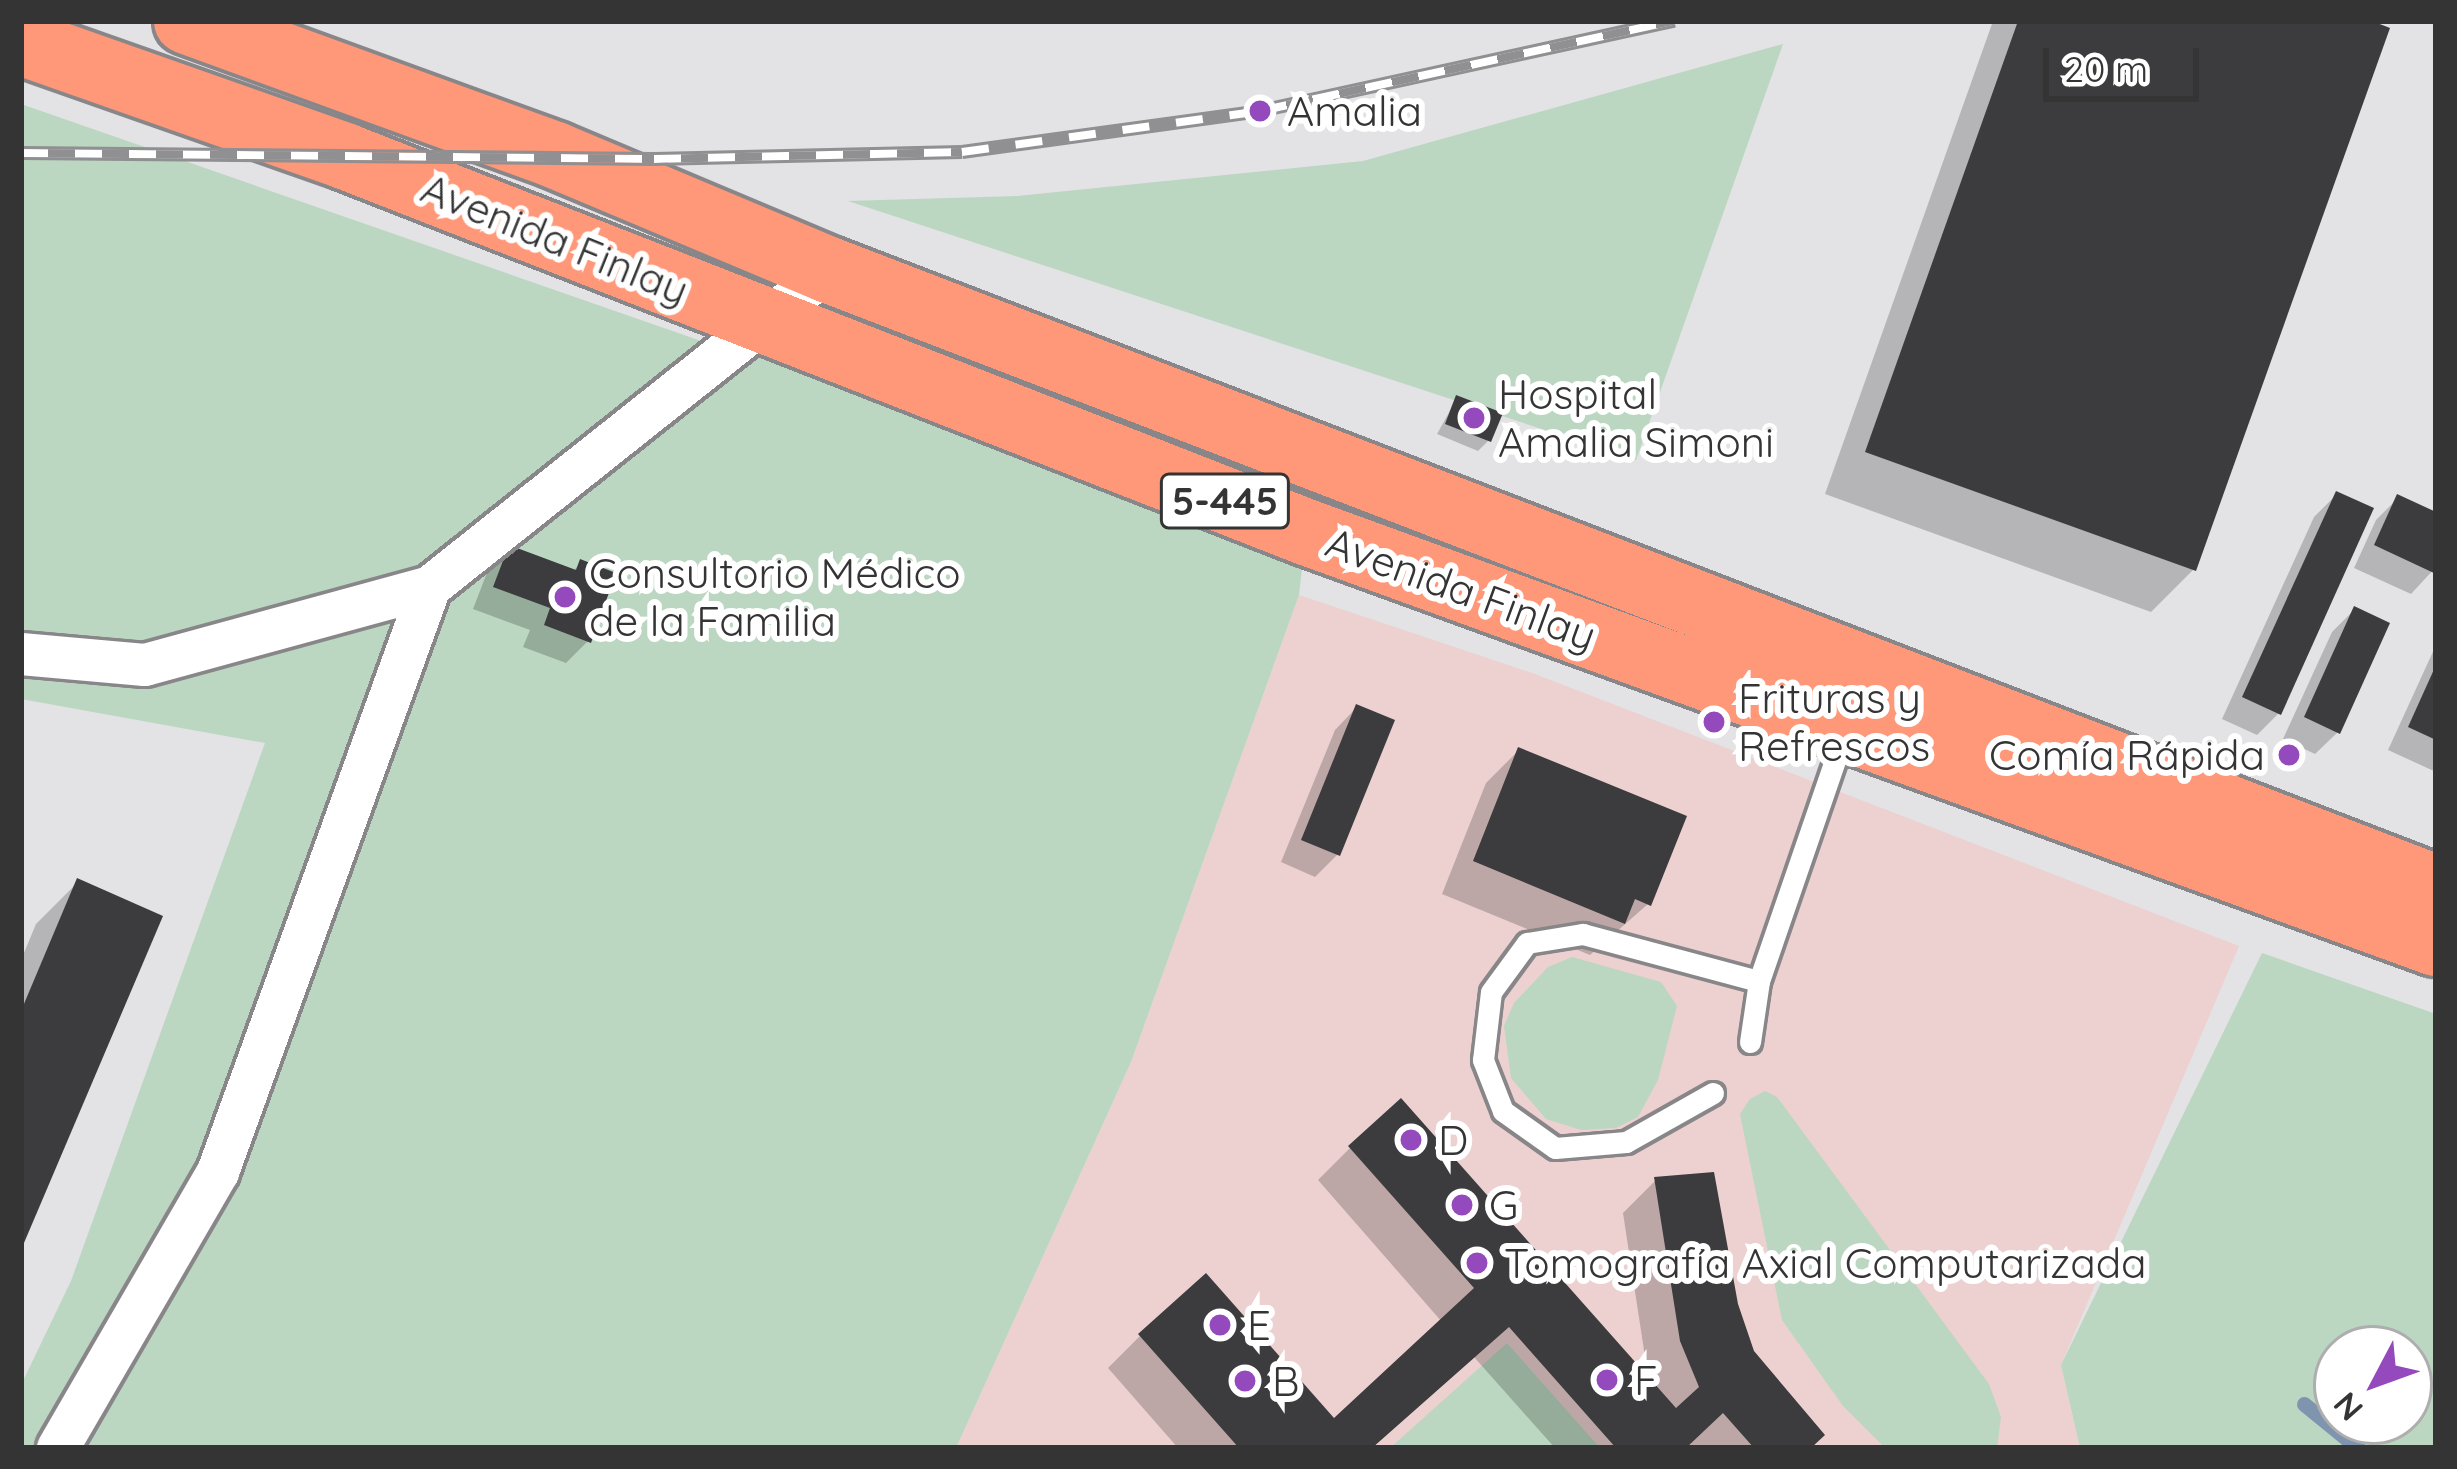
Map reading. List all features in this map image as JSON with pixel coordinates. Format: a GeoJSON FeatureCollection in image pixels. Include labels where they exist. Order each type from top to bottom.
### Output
{"type":"FeatureCollection","features":[{"type":"Feature","properties":{"kind":"highway","name":"Avenida Finlay"},"geometry":{"type":"LineString","coordinates":[[187,21],[555,155],[2436,943]]}},
{"type":"Feature","properties":{"kind":"highway","name":"Avenida Finlay"},"geometry":{"type":"LineString","coordinates":[[21,42],[346,157],[1306,532],[1857,699],[2436,888]]}},
{"type":"Feature","properties":{"kind":"street"},"geometry":{"type":"LineString","coordinates":[[21,653],[145,665],[430,587],[829,270]]}},
{"type":"Feature","properties":{"kind":"street"},"geometry":{"type":"LineString","coordinates":[[58,1448],[218,1172],[430,587]]}},
{"type":"Feature","properties":{"kind":"lane"},"geometry":{"type":"LineString","coordinates":[[1750,1042],[1759,981],[1857,699]]}},
{"type":"Feature","properties":{"kind":"lane"},"geometry":{"type":"LineString","coordinates":[[1713,1093],[1626,1142],[1556,1148],[1503,1111],[1483,1060],[1491,992],[1527,943],[1583,934],[1759,981]]}},
{"type":"Feature","properties":{"kind":"shaded area"},"geometry":{"type":"Polygon","coordinates":[[[1299,595],[1535,674],[2239,946],[2061,1365],[2080,1448],[956,1448],[1131,1062],[1299,595]]]}},
{"type":"Feature","properties":{"kind":"green space"},"geometry":{"type":"Polygon","coordinates":[[[1783,44],[1636,460],[848,201],[1017,196],[1363,161],[1783,44]]]}},
{"type":"Feature","properties":{"kind":"green space"},"geometry":{"type":"Polygon","coordinates":[[[21,104],[730,351],[765,322],[1306,532],[1299,595],[1131,1062],[956,1448],[21,1448],[21,1385],[71,1281],[265,743],[21,699],[21,104]]]}},
{"type":"Feature","properties":{"kind":"green space"},"geometry":{"type":"Polygon","coordinates":[[[2262,953],[2436,1014],[2436,1448],[2080,1448],[2061,1365],[2262,953]]]}},
{"type":"Feature","properties":{"kind":"green space"},"geometry":{"type":"Polygon","coordinates":[[[1572,957],[1661,982],[1677,1006],[1658,1080],[1638,1117],[1616,1128],[1581,1130],[1546,1119],[1511,1078],[1504,1026],[1514,1003],[1548,967],[1572,957]]]}},
{"type":"Feature","properties":{"kind":"green space"},"geometry":{"type":"Polygon","coordinates":[[[1765,1091],[1777,1097],[1989,1384],[2001,1417],[1997,1448],[1885,1448],[1843,1406],[1782,1320],[1740,1114],[1750,1099],[1765,1091]]]}},
{"type":"Feature","properties":{"kind":"green space"},"geometry":{"type":"Polygon","coordinates":[[[1507,1343],[1600,1448],[1390,1448],[1507,1343]]]}},
{"type":"Feature","properties":{"kind":"building"},"geometry":{"type":"Polygon","coordinates":[[[2018,21],[2372,21],[2390,28],[2196,571],[1865,452],[2018,21]]]}},
{"type":"Feature","properties":{"kind":"building","name":"Hospital Amalia Simoni"},"geometry":{"type":"Polygon","coordinates":[[[1456,395],[1503,413],[1491,442],[1445,424],[1456,395]]]}},
{"type":"Feature","properties":{"kind":"building"},"geometry":{"type":"Polygon","coordinates":[[[2336,491],[2374,508],[2281,715],[2242,697],[2336,491]]]}},
{"type":"Feature","properties":{"kind":"building"},"geometry":{"type":"Polygon","coordinates":[[[2397,494],[2436,512],[2436,574],[2374,545],[2397,494]]]}},
{"type":"Feature","properties":{"kind":"building","name":"Consultorio Médico de la Familia"},"geometry":{"type":"Polygon","coordinates":[[[509,545],[576,570],[580,559],[616,573],[591,643],[544,625],[550,608],[493,587],[509,545]]]}},
{"type":"Feature","properties":{"kind":"building"},"geometry":{"type":"Polygon","coordinates":[[[2354,606],[2390,623],[2340,734],[2304,717],[2354,606]]]}},
{"type":"Feature","properties":{"kind":"building"},"geometry":{"type":"Polygon","coordinates":[[[2436,665],[2436,740],[2408,727],[2436,665]]]}},
{"type":"Feature","properties":{"kind":"building"},"geometry":{"type":"Polygon","coordinates":[[[1356,704],[1395,720],[1340,856],[1301,840],[1356,704]]]}},
{"type":"Feature","properties":{"kind":"building"},"geometry":{"type":"Polygon","coordinates":[[[1518,747],[1687,816],[1651,906],[1635,899],[1625,924],[1473,861],[1518,747]]]}},
{"type":"Feature","properties":{"kind":"building"},"geometry":{"type":"Polygon","coordinates":[[[77,878],[163,916],[21,1250],[21,1011],[77,878]]]}},
{"type":"Feature","properties":{"kind":"building"},"geometry":{"type":"Polygon","coordinates":[[[1401,1098],[1676,1408],[1699,1387],[1680,1341],[1654,1177],[1714,1172],[1738,1304],[1754,1351],[1825,1435],[1811,1448],[1754,1448],[1723,1413],[1686,1448],[1616,1448],[1509,1327],[1372,1448],[1239,1448],[1138,1334],[1206,1273],[1334,1418],[1474,1288],[1348,1146],[1401,1098]]]}},
{"type":"Feature","properties":{"kind":"waterway"},"geometry":{"type":"LineString","coordinates":[[2304,1404],[2358,1448]]}},
{"type":"Feature","properties":{"kind":"railway"},"geometry":{"type":"LineString","coordinates":[[21,153],[654,159],[962,152],[1260,111],[1674,21]]}},
{"type":"Feature","properties":{"kind":"place","name":"Amalia"},"geometry":{"type":"Point","coordinates":[1260,111]}},
{"type":"Feature","properties":{"kind":"place","name":"Hospital Amalia Simoni"},"geometry":{"type":"Point","coordinates":[1474,418]}},
{"type":"Feature","properties":{"kind":"place","name":"Consultorio Médico de la Familia"},"geometry":{"type":"Point","coordinates":[565,597]}},
{"type":"Feature","properties":{"kind":"place","name":"Frituras y Refrescos"},"geometry":{"type":"Point","coordinates":[1714,722]}},
{"type":"Feature","properties":{"kind":"place","name":"Comía Rápida"},"geometry":{"type":"Point","coordinates":[2289,755]}},
{"type":"Feature","properties":{"kind":"place","name":"D"},"geometry":{"type":"Point","coordinates":[1411,1140]}},
{"type":"Feature","properties":{"kind":"place","name":"G"},"geometry":{"type":"Point","coordinates":[1462,1205]}},
{"type":"Feature","properties":{"kind":"place","name":"Tomografía Axial Computarizada"},"geometry":{"type":"Point","coordinates":[1477,1263]}},
{"type":"Feature","properties":{"kind":"place","name":"E"},"geometry":{"type":"Point","coordinates":[1220,1325]}},
{"type":"Feature","properties":{"kind":"place","name":"F"},"geometry":{"type":"Point","coordinates":[1607,1380]}},
{"type":"Feature","properties":{"kind":"place","name":"B"},"geometry":{"type":"Point","coordinates":[1245,1381]}}]}
